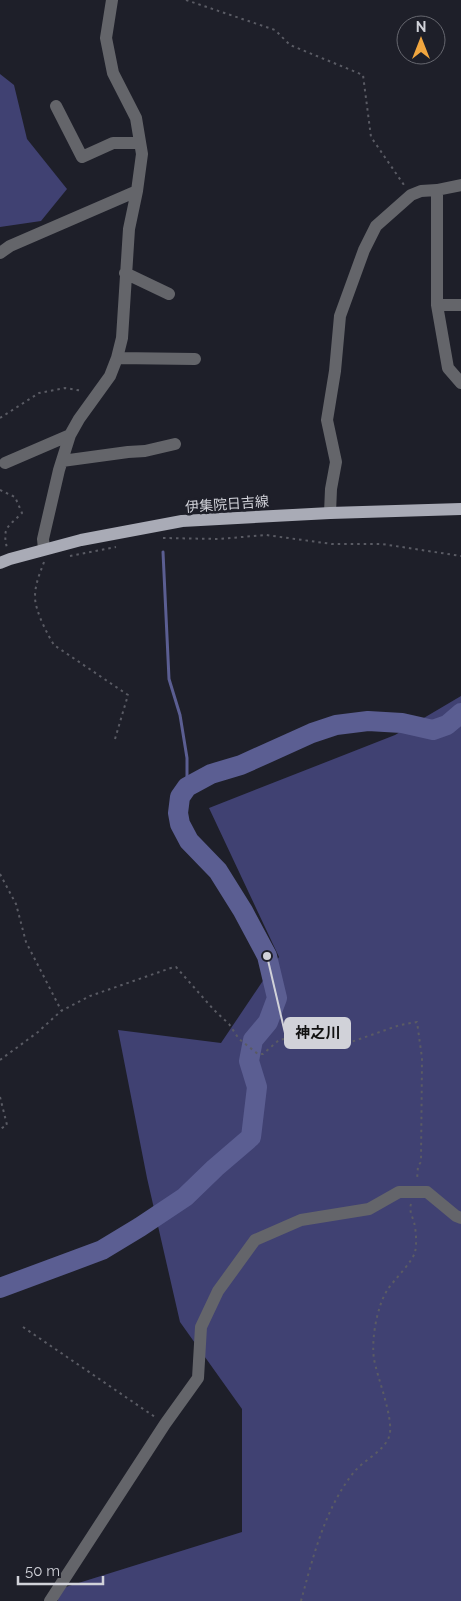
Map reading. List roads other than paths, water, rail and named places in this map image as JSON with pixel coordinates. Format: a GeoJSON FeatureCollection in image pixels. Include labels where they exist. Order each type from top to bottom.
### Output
{"type":"FeatureCollection","features":[{"type":"Feature","properties":{"kind":"main road","name":"伊集院日吉線"},"geometry":{"type":"LineString","coordinates":[[5,561],[128,530],[182,521],[330,513],[461,509]]}},
{"type":"Feature","properties":{"kind":"street"},"geometry":{"type":"LineString","coordinates":[[44,550],[43,539],[70,435],[78,419],[110,376],[122,338],[129,229],[142,154],[136,118],[113,73],[111,64],[106,38],[112,0]]}},
{"type":"Feature","properties":{"kind":"street"},"geometry":{"type":"LineString","coordinates":[[56,106],[82,157],[113,143],[140,143]]}},
{"type":"Feature","properties":{"kind":"street"},"geometry":{"type":"LineString","coordinates":[[330,513],[331,489],[336,462],[327,420],[335,371],[340,316],[364,250],[376,226],[411,195],[421,191],[438,190],[461,185]]}},
{"type":"Feature","properties":{"kind":"street"},"geometry":{"type":"LineString","coordinates":[[438,190],[437,305],[448,368],[461,383]]}},
{"type":"Feature","properties":{"kind":"street"},"geometry":{"type":"LineString","coordinates":[[0,253],[10,246],[137,191]]}},
{"type":"Feature","properties":{"kind":"street"},"geometry":{"type":"LineString","coordinates":[[125,273],[169,294]]}},
{"type":"Feature","properties":{"kind":"street"},"geometry":{"type":"LineString","coordinates":[[437,305],[461,305]]}},
{"type":"Feature","properties":{"kind":"street"},"geometry":{"type":"LineString","coordinates":[[117,358],[195,359]]}},
{"type":"Feature","properties":{"kind":"street"},"geometry":{"type":"LineString","coordinates":[[5,462],[70,435]]}},
{"type":"Feature","properties":{"kind":"street"},"geometry":{"type":"LineString","coordinates":[[62,461],[145,451],[175,444]]}},
{"type":"Feature","properties":{"kind":"street"},"geometry":{"type":"LineString","coordinates":[[50,1601],[165,1424],[198,1378],[201,1327],[218,1291],[255,1240],[301,1220],[369,1209],[399,1192],[427,1192],[461,1218]]}},
{"type":"Feature","properties":{"kind":"waterway"},"geometry":{"type":"LineString","coordinates":[[163,552],[169,679],[180,715],[187,758],[187,787]]}},
{"type":"Feature","properties":{"kind":"waterway"},"geometry":{"type":"LineString","coordinates":[[0,1288],[102,1250],[185,1197],[251,1137],[257,1087],[249,1061],[253,1040],[268,1022],[277,998],[267,956],[243,911],[218,871],[189,841],[180,824],[178,813],[180,797],[187,787],[211,774],[241,765],[312,733],[336,725],[368,721],[402,723],[433,730],[447,725],[461,713]]}},
{"type":"Feature","properties":{"kind":"place","name":"神之川"},"geometry":{"type":"Point","coordinates":[267,956]}}]}
